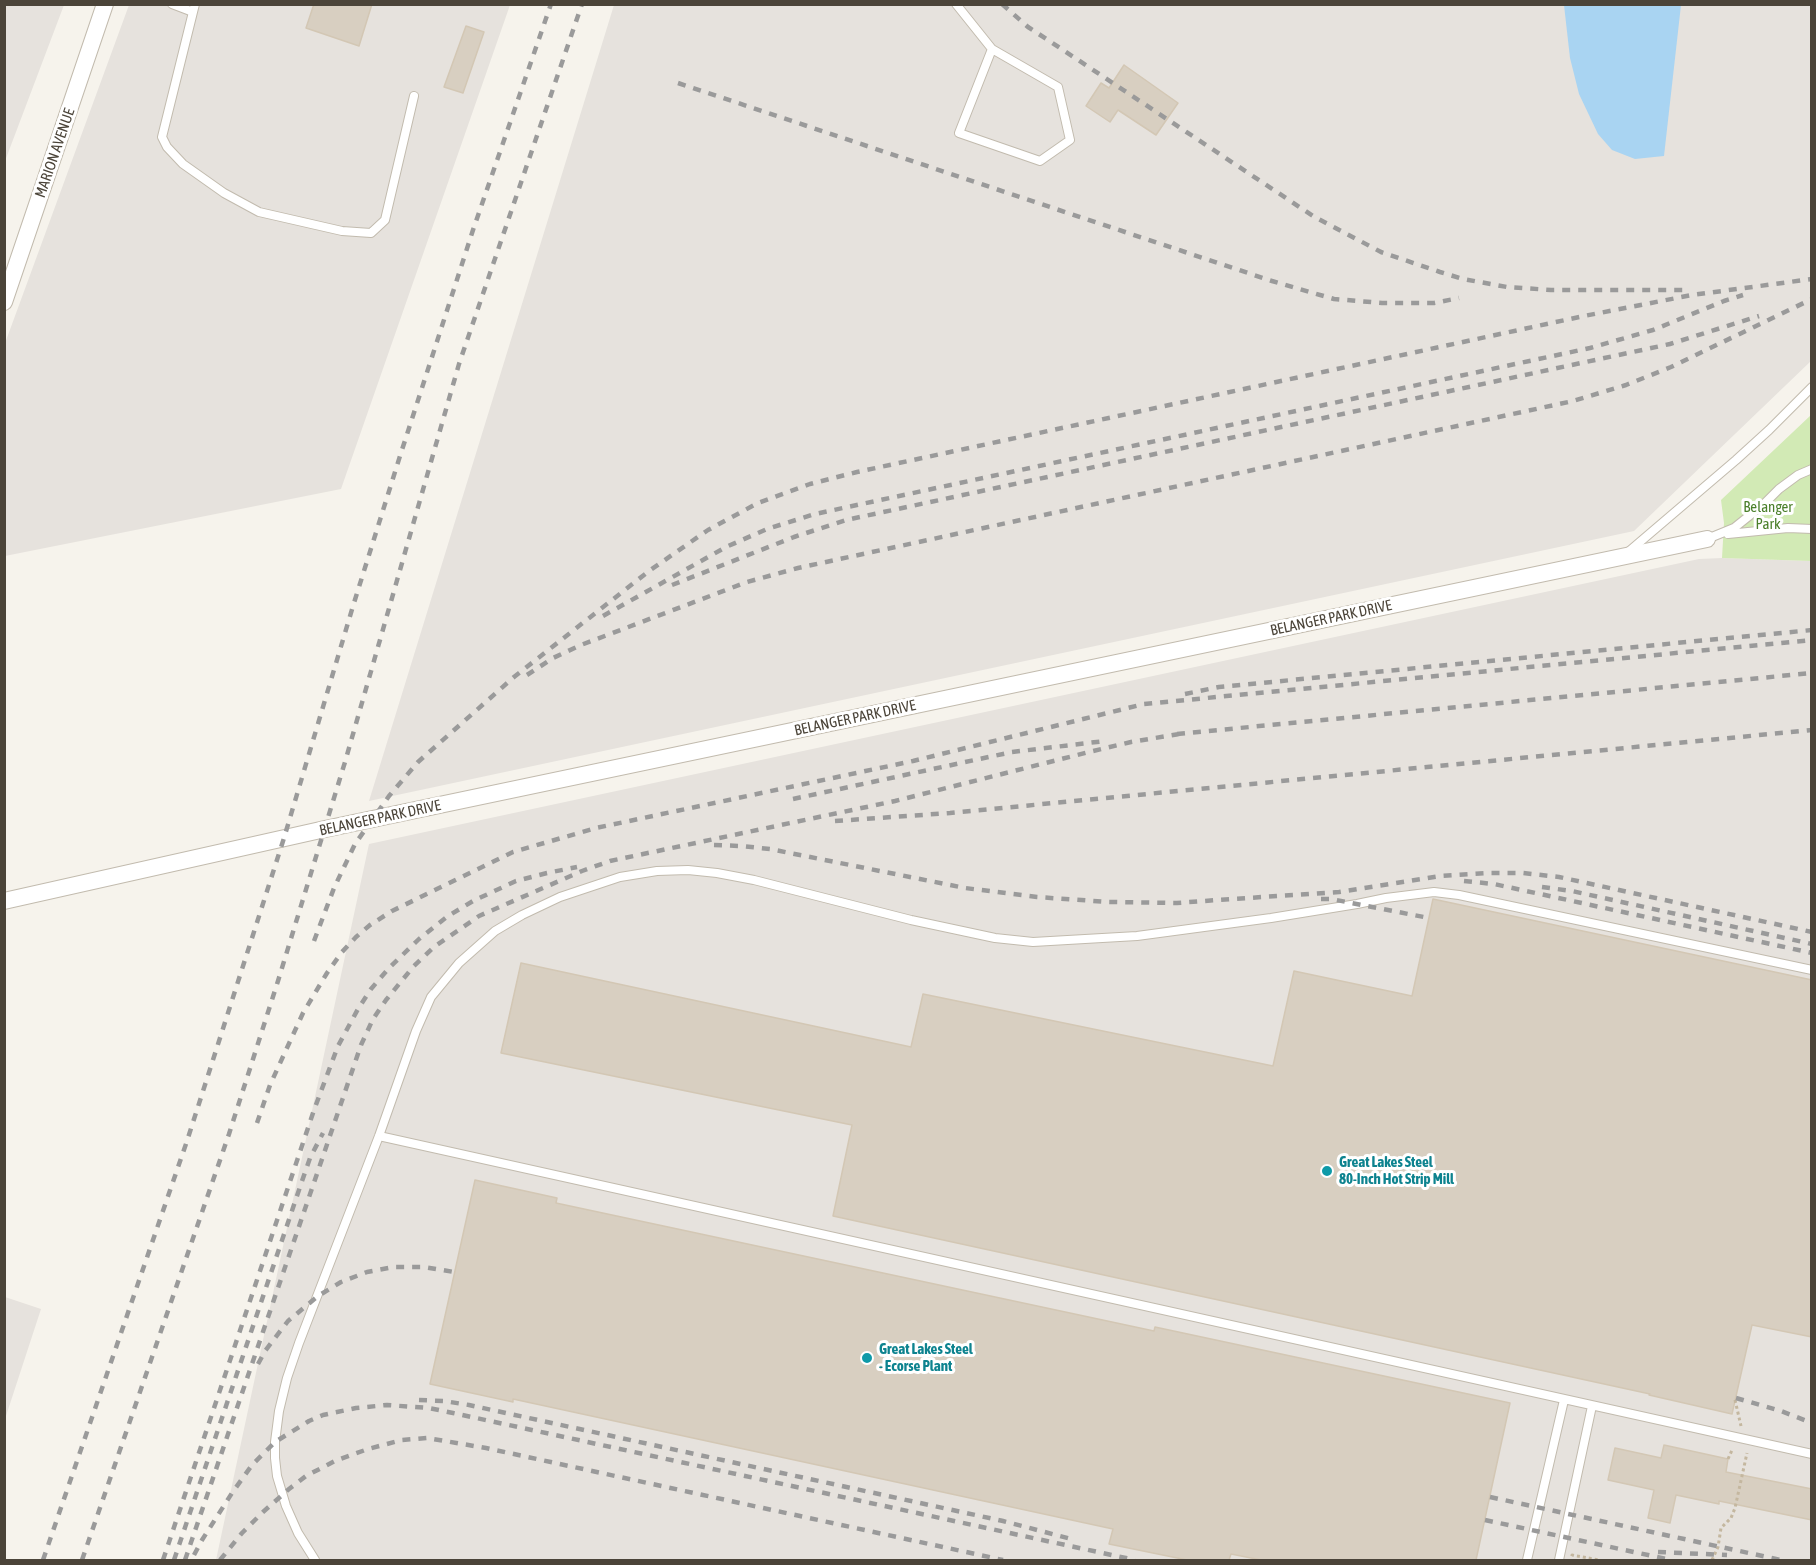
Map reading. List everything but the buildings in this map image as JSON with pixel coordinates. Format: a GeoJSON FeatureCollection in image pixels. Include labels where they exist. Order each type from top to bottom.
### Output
{"type":"FeatureCollection","features":[{"type":"Feature","properties":{"kind":"street","name":"MARION AVENUE"},"geometry":{"type":"LineString","coordinates":[[4,302],[105,4]]}},
{"type":"Feature","properties":{"kind":"street","name":"BELANGER PARK DRIVE"},"geometry":{"type":"LineString","coordinates":[[4,901],[314,832],[1711,537]]}},
{"type":"Feature","properties":{"kind":"lane"},"geometry":{"type":"LineString","coordinates":[[172,4],[194,8],[162,137],[167,147],[183,164],[224,193],[259,212],[342,231],[371,233],[385,220],[414,96]]}},
{"type":"Feature","properties":{"kind":"lane"},"geometry":{"type":"LineString","coordinates":[[956,4],[992,49],[1058,87],[1070,140],[1040,161],[959,133],[992,49]]}},
{"type":"Feature","properties":{"kind":"lane"},"geometry":{"type":"LineString","coordinates":[[1622,557],[1736,460],[1812,387]]}},
{"type":"Feature","properties":{"kind":"lane"},"geometry":{"type":"LineString","coordinates":[[1711,537],[1734,528],[1779,489],[1798,475],[1812,469]]}},
{"type":"Feature","properties":{"kind":"lane"},"geometry":{"type":"LineString","coordinates":[[1711,537],[1758,530],[1812,529]]}},
{"type":"Feature","properties":{"kind":"lane"},"geometry":{"type":"LineString","coordinates":[[315,1560],[298,1533],[282,1495],[277,1476],[275,1442],[279,1411],[298,1343],[379,1136],[416,1031],[431,997],[459,963],[495,931],[560,897],[620,878],[657,871],[688,870],[754,880],[995,938],[1033,942],[1137,936],[1434,892],[1459,895],[1812,970]]}},
{"type":"Feature","properties":{"kind":"lane"},"geometry":{"type":"LineString","coordinates":[[379,1136],[1812,1454]]}},
{"type":"Feature","properties":{"kind":"lane"},"geometry":{"type":"LineString","coordinates":[[1527,1560],[1564,1400]]}},
{"type":"Feature","properties":{"kind":"lane"},"geometry":{"type":"LineString","coordinates":[[1559,1560],[1592,1406]]}},
{"type":"Feature","properties":{"kind":"path"},"geometry":{"type":"LineString","coordinates":[[1712,1560],[1718,1547],[1721,1528],[1731,1518],[1736,1508],[1747,1454],[1735,1400]]}},
{"type":"Feature","properties":{"kind":"path"},"geometry":{"type":"LineString","coordinates":[[1571,1560],[1572,1555],[1599,1560]]}},
{"type":"Feature","properties":{"kind":"shaded area"},"geometry":{"type":"Polygon","coordinates":[[[4,5],[64,5],[5,161],[4,5]]]}},
{"type":"Feature","properties":{"kind":"shaded area"},"geometry":{"type":"Polygon","coordinates":[[[129,5],[510,5],[341,489],[5,556],[4,346],[129,5]]]}},
{"type":"Feature","properties":{"kind":"shaded area"},"geometry":{"type":"Polygon","coordinates":[[[614,5],[1811,5],[1811,361],[1634,531],[369,801],[614,5]]]}},
{"type":"Feature","properties":{"kind":"shaded area"},"geometry":{"type":"Polygon","coordinates":[[[1699,559],[1811,561],[1811,1560],[216,1560],[369,844],[1699,559]]]}},
{"type":"Feature","properties":{"kind":"shaded area"},"geometry":{"type":"Polygon","coordinates":[[[4,1297],[41,1309],[5,1419],[4,1297]]]}},
{"type":"Feature","properties":{"kind":"green space","name":"Belanger Park"},"geometry":{"type":"Polygon","coordinates":[[[1811,415],[1811,561],[1722,558],[1724,523],[1721,500],[1811,415]]]}},
{"type":"Feature","properties":{"kind":"water"},"geometry":{"type":"Polygon","coordinates":[[[1564,5],[1681,5],[1664,156],[1635,159],[1612,150],[1598,134],[1579,94],[1570,58],[1564,5]]]}},
{"type":"Feature","properties":{"kind":"railway"},"geometry":{"type":"LineString","coordinates":[[43,1560],[187,1141],[284,838],[400,456],[473,230],[551,4]]}},
{"type":"Feature","properties":{"kind":"railway"},"geometry":{"type":"LineString","coordinates":[[82,1560],[229,1134],[345,762],[459,364],[582,4]]}},
{"type":"Feature","properties":{"kind":"railway"},"geometry":{"type":"LineString","coordinates":[[1002,4],[1028,27],[1313,216],[1381,252],[1463,279],[1507,287],[1551,290],[1685,290]]}},
{"type":"Feature","properties":{"kind":"railway"},"geometry":{"type":"LineString","coordinates":[[678,83],[1272,281],[1334,299],[1382,303],[1434,303],[1459,298]]}},
{"type":"Feature","properties":{"kind":"railway"},"geometry":{"type":"LineString","coordinates":[[314,941],[334,888],[355,844],[389,796],[418,762],[514,677],[649,571],[708,530],[758,503],[810,484],[857,472],[1584,316],[1692,295],[1812,279]]}},
{"type":"Feature","properties":{"kind":"railway"},"geometry":{"type":"LineString","coordinates":[[603,616],[726,547],[767,529],[815,514],[1590,348],[1653,330],[1743,295]]}},
{"type":"Feature","properties":{"kind":"railway"},"geometry":{"type":"LineString","coordinates":[[527,675],[553,658],[581,645],[747,582],[798,568],[1573,401],[1626,385],[1671,367],[1812,299]]}},
{"type":"Feature","properties":{"kind":"railway"},"geometry":{"type":"LineString","coordinates":[[672,585],[794,537],[846,520],[1670,344],[1759,316]]}},
{"type":"Feature","properties":{"kind":"railway"},"geometry":{"type":"LineString","coordinates":[[1185,694],[1219,687],[1812,630]]}},
{"type":"Feature","properties":{"kind":"railway"},"geometry":{"type":"LineString","coordinates":[[257,1123],[270,1085],[303,1013],[327,973],[356,937],[392,911],[513,852],[596,828],[913,761],[1144,704],[1812,640]]}},
{"type":"Feature","properties":{"kind":"railway"},"geometry":{"type":"LineString","coordinates":[[1177,734],[1812,673]]}},
{"type":"Feature","properties":{"kind":"railway"},"geometry":{"type":"LineString","coordinates":[[835,821],[950,813],[1812,730]]}},
{"type":"Feature","properties":{"kind":"railway"},"geometry":{"type":"LineString","coordinates":[[185,1560],[361,1045],[373,1019],[386,1000],[413,967],[434,947],[479,916],[610,861],[895,801],[1131,742],[1185,733]]}},
{"type":"Feature","properties":{"kind":"railway"},"geometry":{"type":"LineString","coordinates":[[793,799],[1012,752],[1105,741]]}},
{"type":"Feature","properties":{"kind":"railway"},"geometry":{"type":"LineString","coordinates":[[714,845],[770,849],[965,888],[1037,897],[1109,902],[1177,903],[1339,892],[1441,876],[1523,873],[1559,877],[1812,932]]}},
{"type":"Feature","properties":{"kind":"railway"},"geometry":{"type":"LineString","coordinates":[[163,1560],[314,1110],[338,1046],[358,1009],[389,968],[419,939],[448,916],[473,901],[516,881],[577,867]]}},
{"type":"Feature","properties":{"kind":"railway"},"geometry":{"type":"LineString","coordinates":[[1464,881],[1494,884],[1812,953]]}},
{"type":"Feature","properties":{"kind":"railway"},"geometry":{"type":"LineString","coordinates":[[1542,887],[1572,891],[1812,944]]}},
{"type":"Feature","properties":{"kind":"railway"},"geometry":{"type":"LineString","coordinates":[[1321,899],[1429,918]]}},
{"type":"Feature","properties":{"kind":"railway"},"geometry":{"type":"LineString","coordinates":[[174,1560],[310,1158],[323,1133]]}},
{"type":"Feature","properties":{"kind":"railway"},"geometry":{"type":"LineString","coordinates":[[258,1364],[288,1321],[318,1296],[341,1282],[367,1272],[394,1267],[424,1267],[454,1272]]}},
{"type":"Feature","properties":{"kind":"railway"},"geometry":{"type":"LineString","coordinates":[[1736,1398],[1812,1423]]}},
{"type":"Feature","properties":{"kind":"railway"},"geometry":{"type":"LineString","coordinates":[[419,1400],[469,1405],[1003,1521],[1075,1540]]}},
{"type":"Feature","properties":{"kind":"railway"},"geometry":{"type":"LineString","coordinates":[[194,1555],[252,1465],[275,1442],[323,1415],[356,1408],[387,1405],[429,1408],[1135,1560]]}},
{"type":"Feature","properties":{"kind":"railway"},"geometry":{"type":"LineString","coordinates":[[220,1560],[263,1512],[306,1476],[335,1461],[368,1449],[402,1440],[427,1438],[486,1448],[1003,1560]]}},
{"type":"Feature","properties":{"kind":"railway"},"geometry":{"type":"LineString","coordinates":[[1490,1497],[1781,1560]]}},
{"type":"Feature","properties":{"kind":"railway"},"geometry":{"type":"LineString","coordinates":[[1485,1520],[1671,1560]]}},
{"type":"Feature","properties":{"kind":"railway"},"geometry":{"type":"LineString","coordinates":[[1658,1552],[1727,1555]]}},
{"type":"Feature","properties":{"kind":"place","name":"Great Lakes Steel 80-Inch Hot Strip Mill"},"geometry":{"type":"Point","coordinates":[1327,1171]}},
{"type":"Feature","properties":{"kind":"place","name":"Great Lakes Steel - Ecorse Plant"},"geometry":{"type":"Point","coordinates":[867,1358]}}]}
